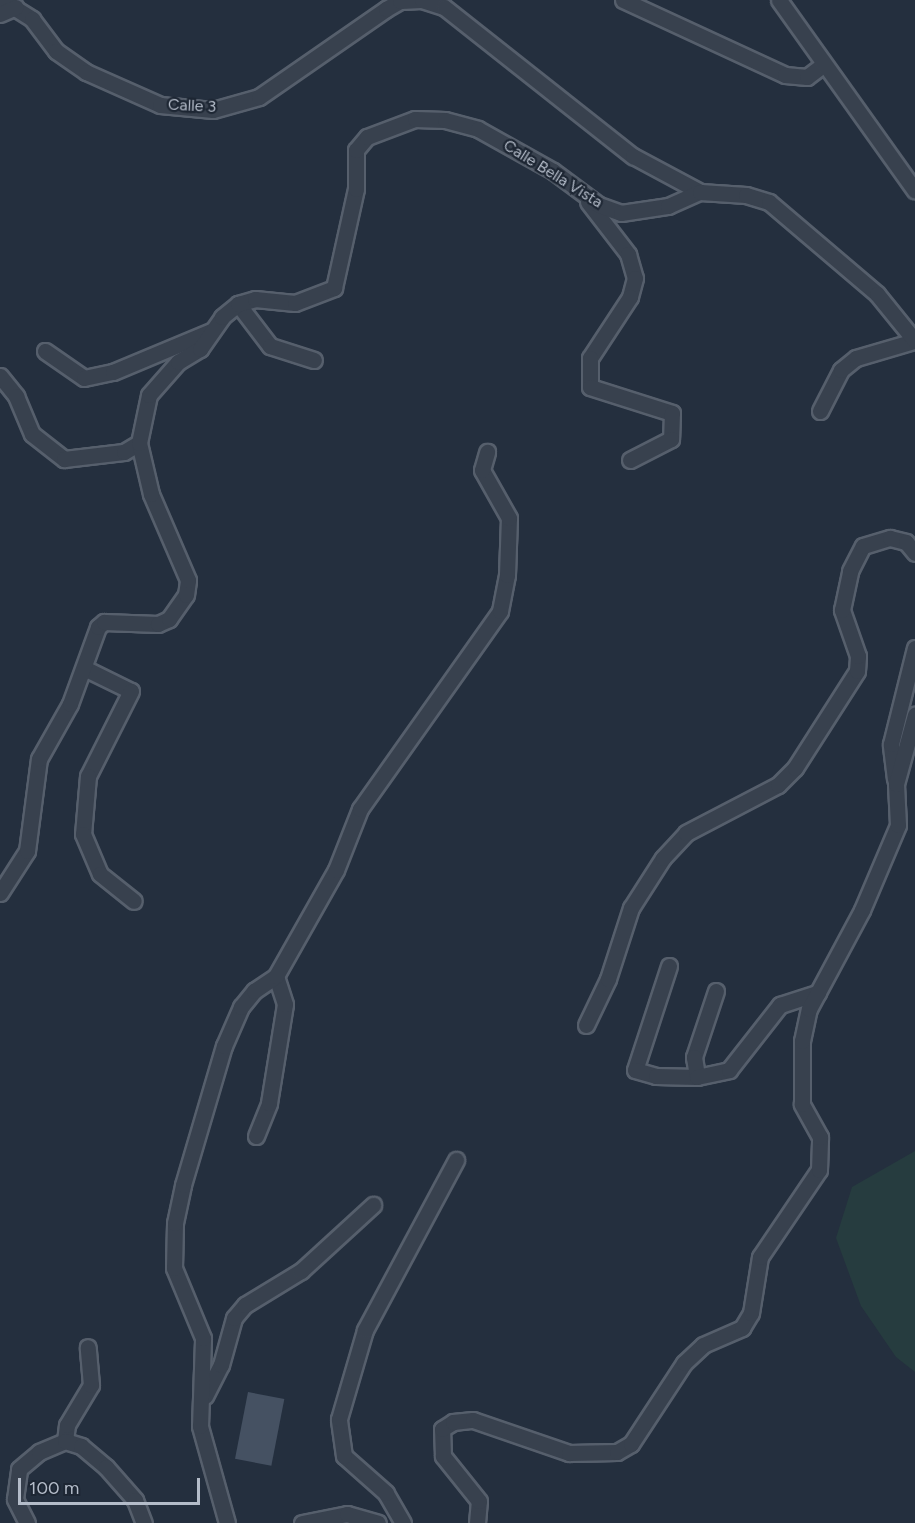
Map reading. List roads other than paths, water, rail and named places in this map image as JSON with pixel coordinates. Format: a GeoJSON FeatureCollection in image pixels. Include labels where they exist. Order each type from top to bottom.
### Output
{"type":"FeatureCollection","features":[{"type":"Feature","properties":{"kind":"street","name":"Calle 3"},"geometry":{"type":"LineString","coordinates":[[2,0],[32,19],[56,51],[86,72],[160,105],[213,110],[259,97],[386,9],[400,1],[422,0],[444,7],[633,156],[694,194]]}},
{"type":"Feature","properties":{"kind":"street"},"geometry":{"type":"LineString","coordinates":[[622,0],[785,75],[807,77],[824,64]]}},
{"type":"Feature","properties":{"kind":"street"},"geometry":{"type":"LineString","coordinates":[[781,0],[915,191]]}},
{"type":"Feature","properties":{"kind":"street"},"geometry":{"type":"LineString","coordinates":[[0,14],[16,7]]}},
{"type":"Feature","properties":{"kind":"street","name":"Calle Bella Vista"},"geometry":{"type":"LineString","coordinates":[[238,304],[255,299],[295,303],[334,288],[357,189],[356,150],[367,137],[388,125],[415,119],[445,120],[478,129],[621,213],[643,212],[694,194]]}},
{"type":"Feature","properties":{"kind":"street"},"geometry":{"type":"LineString","coordinates":[[578,189],[628,254],[635,279],[630,297],[590,358],[590,387],[672,413],[671,439],[630,460]]}},
{"type":"Feature","properties":{"kind":"street"},"geometry":{"type":"LineString","coordinates":[[694,194],[746,195],[769,202],[876,294],[915,341],[856,358],[841,370],[820,411]]}},
{"type":"Feature","properties":{"kind":"street"},"geometry":{"type":"LineString","coordinates":[[0,893],[27,851],[39,759],[104,622],[158,624],[170,619],[186,595],[188,580],[151,495],[139,443],[149,395],[178,362],[200,349],[211,332],[238,304],[270,346],[314,360]]}},
{"type":"Feature","properties":{"kind":"street"},"geometry":{"type":"LineString","coordinates":[[45,351],[84,378],[113,372],[211,332]]}},
{"type":"Feature","properties":{"kind":"street"},"geometry":{"type":"LineString","coordinates":[[0,376],[16,396],[32,434],[64,459],[104,456],[139,443]]}},
{"type":"Feature","properties":{"kind":"street"},"geometry":{"type":"LineString","coordinates":[[227,1523],[210,1473],[200,1426],[203,1338],[174,1268],[175,1223],[232,1024],[254,991],[276,976],[336,870],[360,809],[500,612],[507,574],[509,518],[482,470],[487,452]]}},
{"type":"Feature","properties":{"kind":"street"},"geometry":{"type":"LineString","coordinates":[[586,1025],[608,979],[631,908],[663,858],[686,833],[778,785],[795,768],[857,671],[858,656],[842,610],[850,571],[863,546],[890,538],[906,542],[915,553]]}},
{"type":"Feature","properties":{"kind":"street"},"geometry":{"type":"LineString","coordinates":[[477,1523],[478,1501],[443,1456],[442,1429],[453,1422],[473,1420],[569,1453],[617,1452],[631,1443],[684,1363],[703,1345],[742,1328],[751,1313],[760,1257],[819,1170],[820,1137],[802,1104],[802,1041],[818,993],[862,910],[898,825],[891,744],[915,648]]}},
{"type":"Feature","properties":{"kind":"street"},"geometry":{"type":"LineString","coordinates":[[84,668],[131,691],[88,776],[83,834],[100,874],[134,901]]}},
{"type":"Feature","properties":{"kind":"street"},"geometry":{"type":"LineString","coordinates":[[896,784],[915,715]]}},
{"type":"Feature","properties":{"kind":"street"},"geometry":{"type":"LineString","coordinates":[[669,966],[635,1070],[656,1076],[697,1077],[729,1070],[780,1005],[818,993]]}},
{"type":"Feature","properties":{"kind":"street"},"geometry":{"type":"LineString","coordinates":[[256,1136],[269,1103],[285,1004],[276,976]]}},
{"type":"Feature","properties":{"kind":"street"},"geometry":{"type":"LineString","coordinates":[[697,1077],[694,1057],[716,991]]}},
{"type":"Feature","properties":{"kind":"street"},"geometry":{"type":"LineString","coordinates":[[403,1523],[386,1493],[345,1456],[339,1419],[370,1320],[456,1160]]}},
{"type":"Feature","properties":{"kind":"street"},"geometry":{"type":"LineString","coordinates":[[202,1401],[221,1365],[234,1318],[245,1305],[301,1271],[373,1205]]}},
{"type":"Feature","properties":{"kind":"street"},"geometry":{"type":"LineString","coordinates":[[65,1441],[67,1425],[91,1385],[88,1347]]}},
{"type":"Feature","properties":{"kind":"street"},"geometry":{"type":"LineString","coordinates":[[27,1523],[15,1499],[19,1469],[39,1452],[65,1441],[81,1446],[106,1467],[135,1500],[144,1523]]}},
{"type":"Feature","properties":{"kind":"street"},"geometry":{"type":"LineString","coordinates":[[302,1523],[347,1514],[378,1523]]}}]}
